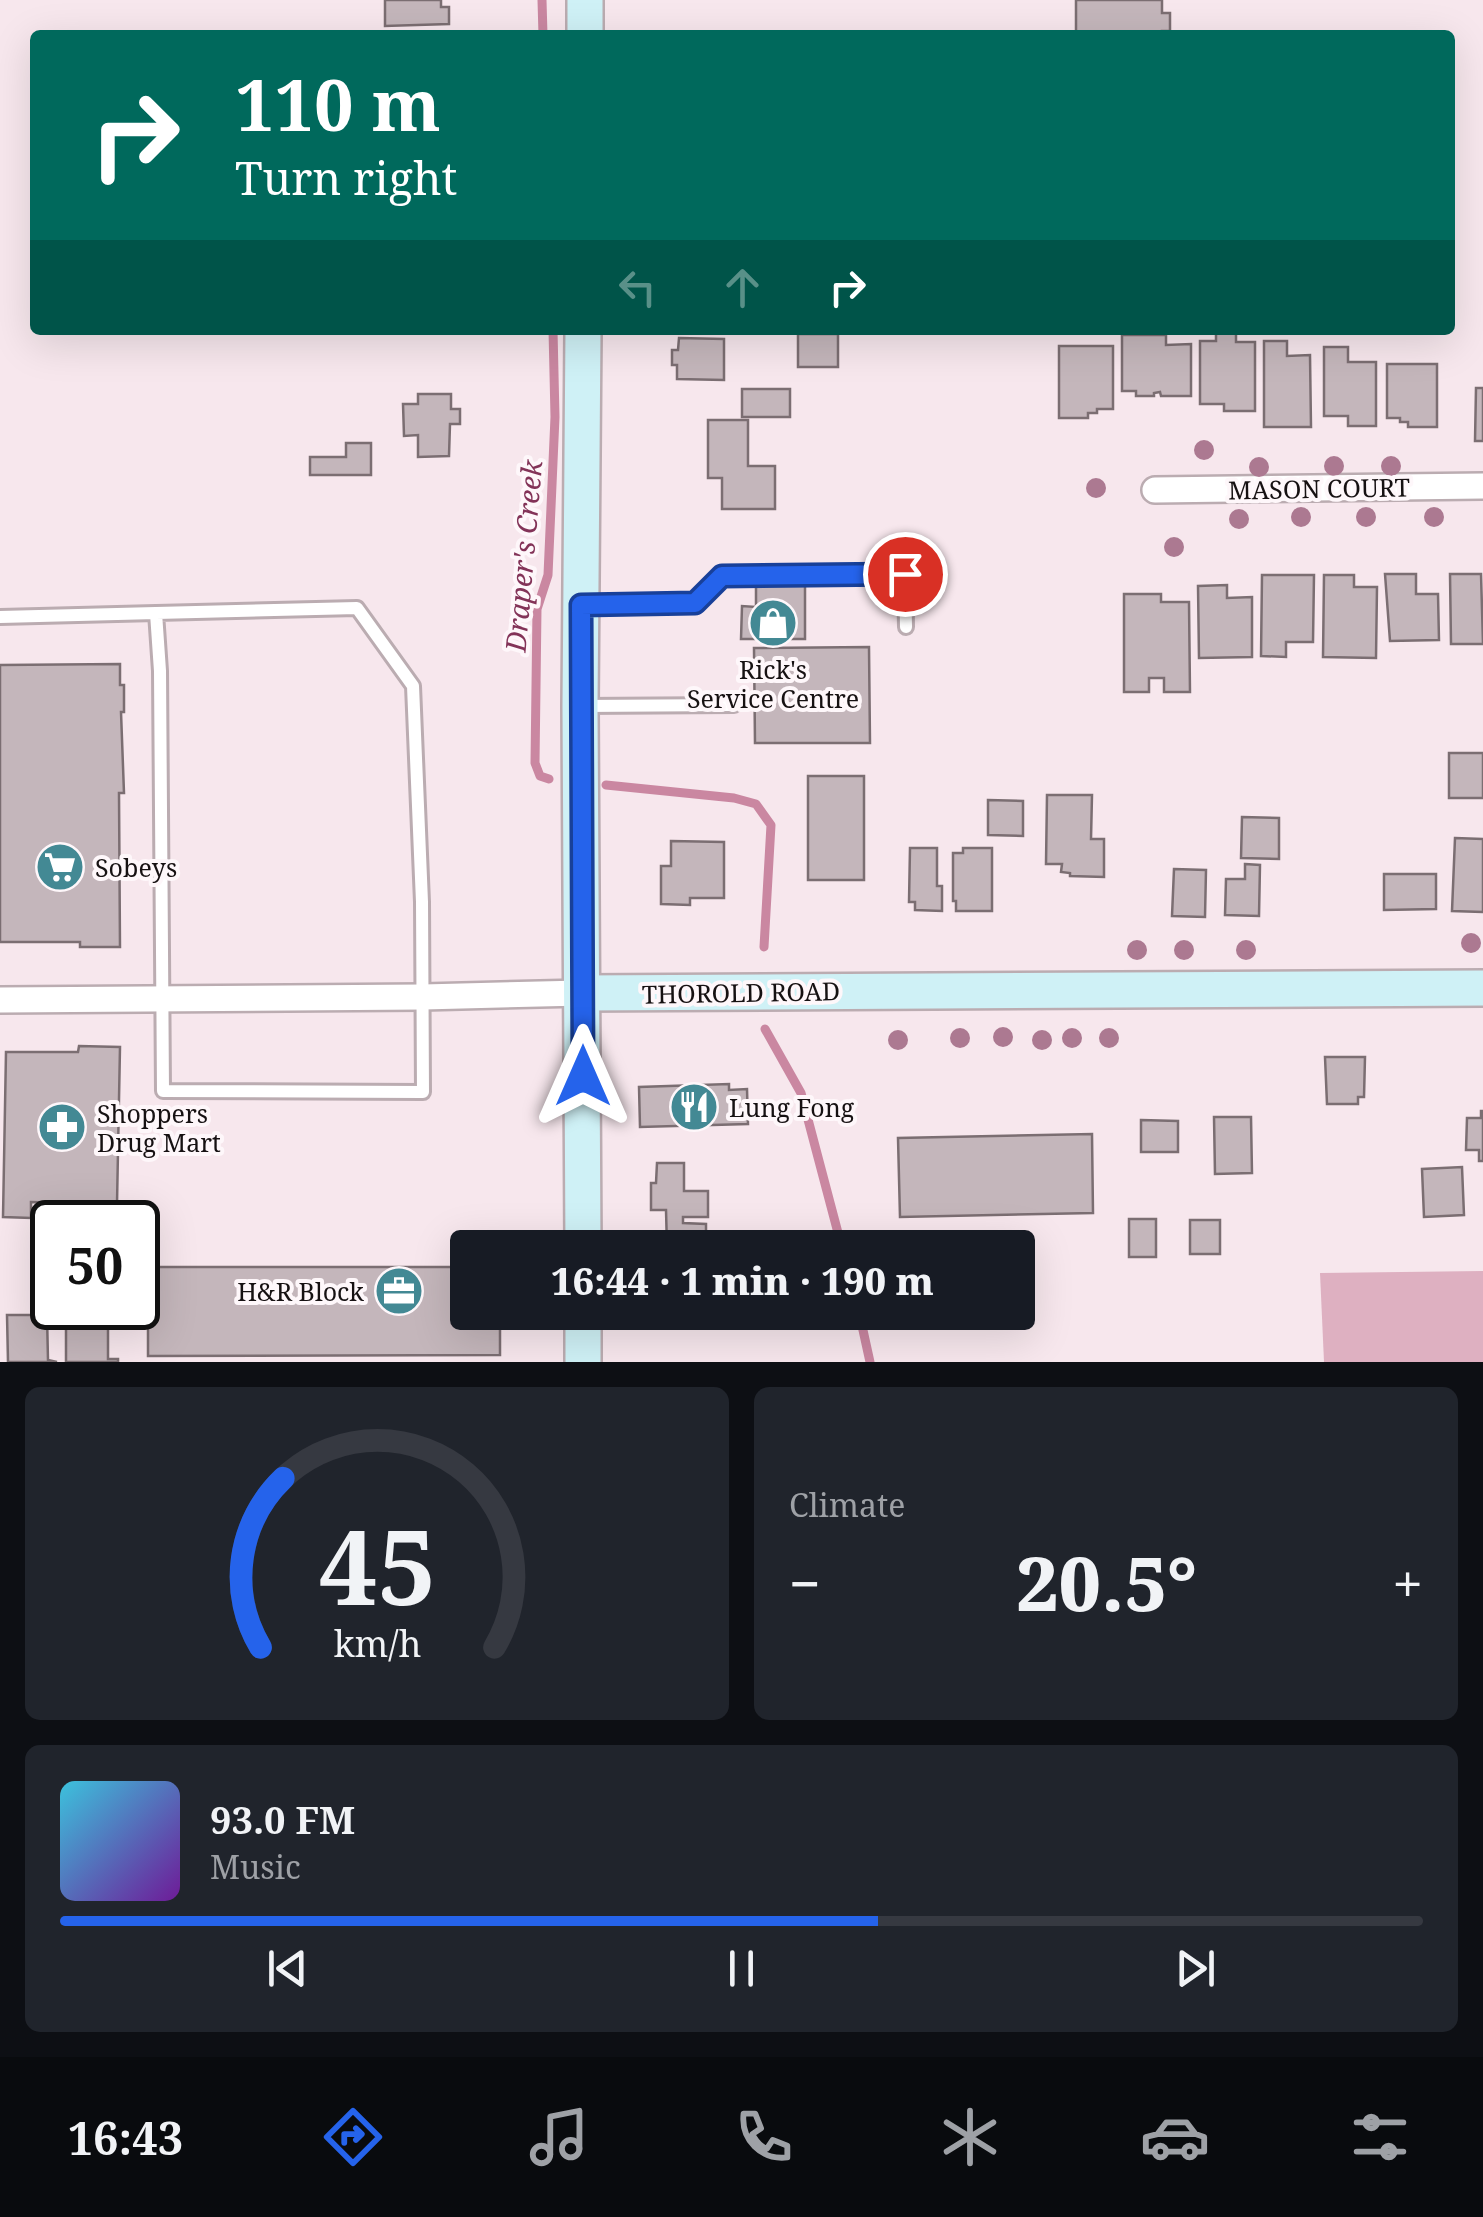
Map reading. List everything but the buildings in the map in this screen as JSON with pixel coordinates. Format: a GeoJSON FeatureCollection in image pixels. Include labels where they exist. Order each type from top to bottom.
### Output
{"type":"FeatureCollection","features":[{"type":"Feature","properties":{"kind":"main road"},"geometry":{"type":"LineString","coordinates":[[585,0],[585,30]]}},
{"type":"Feature","properties":{"kind":"main road"},"geometry":{"type":"LineString","coordinates":[[583,335],[583,1230]]}},
{"type":"Feature","properties":{"kind":"main road","name":"THOROLD ROAD"},"geometry":{"type":"LineString","coordinates":[[582,993],[1483,988]]}},
{"type":"Feature","properties":{"kind":"main road"},"geometry":{"type":"LineString","coordinates":[[583,1330],[583,1362]]}},
{"type":"Feature","properties":{"kind":"street","name":"MASON COURT"},"geometry":{"type":"LineString","coordinates":[[1155,490],[1483,486]]}},
{"type":"Feature","properties":{"kind":"street","name":"THOROLD ROAD"},"geometry":{"type":"LineString","coordinates":[[0,1000],[582,993]]}},
{"type":"Feature","properties":{"kind":"lane"},"geometry":{"type":"LineString","coordinates":[[581,605],[695,603],[722,576],[905,574],[906,627]]}},
{"type":"Feature","properties":{"kind":"lane"},"geometry":{"type":"LineString","coordinates":[[0,617],[156,613],[356,608],[412,686],[423,1092],[162,1091],[156,613]]}},
{"type":"Feature","properties":{"kind":"lane"},"geometry":{"type":"LineString","coordinates":[[580,706],[734,705]]}},
{"type":"Feature","properties":{"kind":"shaded area"},"geometry":{"type":"Polygon","coordinates":[[[1483,1271],[1483,1362],[1324,1362],[1320,1273],[1483,1271]]]}},
{"type":"Feature","properties":{"kind":"waterway","name":"Draper's Creek"},"geometry":{"type":"LineString","coordinates":[[542,0],[543,30]]}},
{"type":"Feature","properties":{"kind":"waterway","name":"Draper's Creek"},"geometry":{"type":"LineString","coordinates":[[549,779],[540,776],[535,763],[537,609],[548,575],[555,417],[553,335]]}},
{"type":"Feature","properties":{"kind":"waterway","name":"Draper's Creek"},"geometry":{"type":"LineString","coordinates":[[606,785],[734,798],[756,804],[771,825],[764,947]]}},
{"type":"Feature","properties":{"kind":"waterway","name":"Draper's Creek"},"geometry":{"type":"LineString","coordinates":[[765,1029],[801,1093],[837,1230]]}},
{"type":"Feature","properties":{"kind":"waterway","name":"Draper's Creek"},"geometry":{"type":"LineString","coordinates":[[863,1330],[870,1362]]}},
{"type":"Feature","properties":{"kind":"place","name":"Rick's Service Centre"},"geometry":{"type":"Point","coordinates":[773,623]}},
{"type":"Feature","properties":{"kind":"place","name":"Sobeys"},"geometry":{"type":"Point","coordinates":[60,867]}},
{"type":"Feature","properties":{"kind":"place","name":"Lung Fong"},"geometry":{"type":"Point","coordinates":[694,1107]}},
{"type":"Feature","properties":{"kind":"place","name":"Shoppers Drug Mart"},"geometry":{"type":"Point","coordinates":[62,1127]}},
{"type":"Feature","properties":{"kind":"place","name":"H&R Block"},"geometry":{"type":"Point","coordinates":[399,1291]}},
{"type":"Feature","properties":{"kind":"route"},"geometry":{"type":"LineString","coordinates":[[583,1076],[581,605],[695,603],[722,576],[905,574]]}}]}
